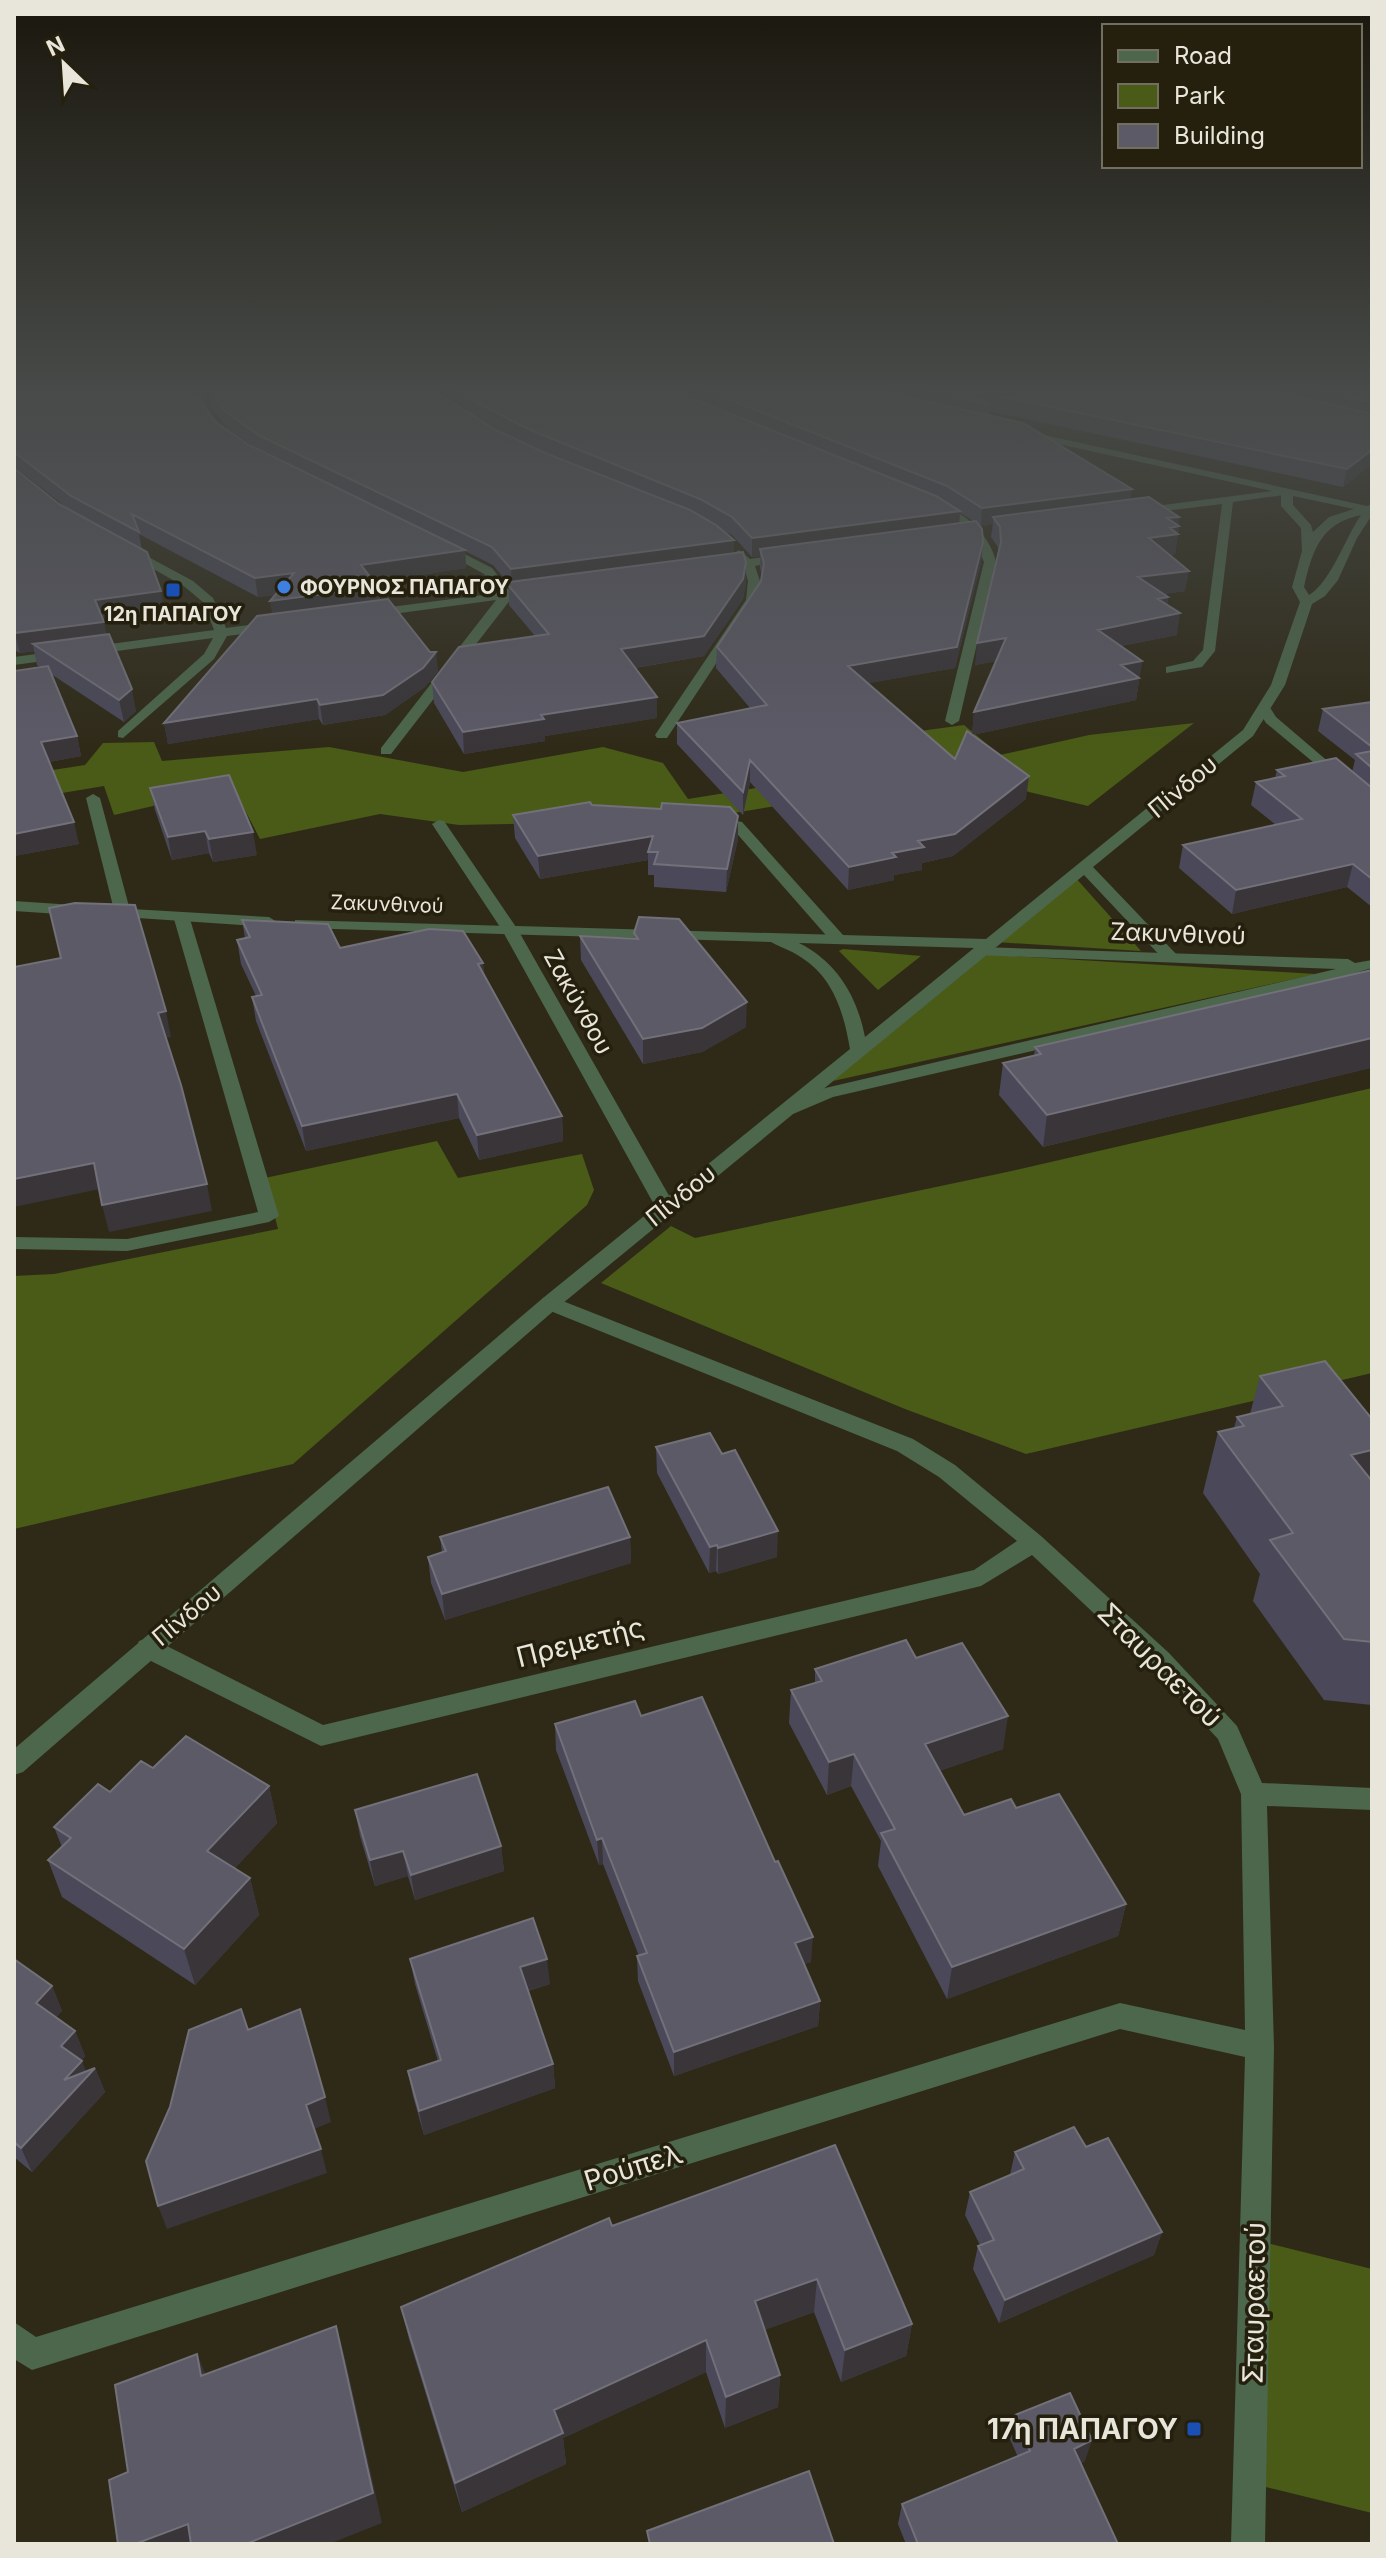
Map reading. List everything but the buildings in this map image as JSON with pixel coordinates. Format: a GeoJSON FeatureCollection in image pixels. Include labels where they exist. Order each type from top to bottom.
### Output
{"type":"FeatureCollection","features":[{"type":"Feature","properties":{"kind":"street"},"geometry":{"type":"LineString","coordinates":[[937,510],[978,533],[989,547],[990,562],[952,721]]}},
{"type":"Feature","properties":{"kind":"street"},"geometry":{"type":"LineString","coordinates":[[1130,512],[1142,510]]}},
{"type":"Feature","properties":{"kind":"street"},"geometry":{"type":"LineString","coordinates":[[1171,670],[1197,664],[1209,651],[1227,510]]}},
{"type":"Feature","properties":{"kind":"street"},"geometry":{"type":"LineString","coordinates":[[1291,510],[1307,527],[1307,549]]}},
{"type":"Feature","properties":{"kind":"street"},"geometry":{"type":"LineString","coordinates":[[1307,549],[1327,524],[1363,510]]}},
{"type":"Feature","properties":{"kind":"street","name":"Πίνδου"},"geometry":{"type":"LineString","coordinates":[[14,1764],[550,1303],[1248,733],[1278,685],[1306,602],[1321,593],[1332,580],[1351,538],[1370,510]]}},
{"type":"Feature","properties":{"kind":"street"},"geometry":{"type":"LineString","coordinates":[[963,535],[994,531]]}},
{"type":"Feature","properties":{"kind":"street"},"geometry":{"type":"LineString","coordinates":[[431,541],[488,571],[507,595]]}},
{"type":"Feature","properties":{"kind":"street"},"geometry":{"type":"LineString","coordinates":[[118,544],[189,584],[209,601],[222,633]]}},
{"type":"Feature","properties":{"kind":"street"},"geometry":{"type":"LineString","coordinates":[[662,735],[752,600],[757,580],[748,563],[730,546]]}},
{"type":"Feature","properties":{"kind":"street","name":"Πίνδου"},"geometry":{"type":"LineString","coordinates":[[1306,602],[1298,587],[1307,549]]}},
{"type":"Feature","properties":{"kind":"street"},"geometry":{"type":"LineString","coordinates":[[703,569],[794,557]]}},
{"type":"Feature","properties":{"kind":"street"},"geometry":{"type":"LineString","coordinates":[[365,614],[553,589]]}},
{"type":"Feature","properties":{"kind":"street"},"geometry":{"type":"LineString","coordinates":[[386,751],[507,595]]}},
{"type":"Feature","properties":{"kind":"street"},"geometry":{"type":"LineString","coordinates":[[14,661],[286,624]]}},
{"type":"Feature","properties":{"kind":"street"},"geometry":{"type":"LineString","coordinates":[[123,734],[209,656],[222,633]]}},
{"type":"Feature","properties":{"kind":"street"},"geometry":{"type":"LineString","coordinates":[[1264,709],[1271,720],[1372,807]]}},
{"type":"Feature","properties":{"kind":"street"},"geometry":{"type":"LineString","coordinates":[[93,798],[123,914]]}},
{"type":"Feature","properties":{"kind":"street","name":"Ζακύνθου"},"geometry":{"type":"LineString","coordinates":[[439,824],[510,930],[666,1208]]}},
{"type":"Feature","properties":{"kind":"street"},"geometry":{"type":"LineString","coordinates":[[737,825],[837,938]]}},
{"type":"Feature","properties":{"kind":"street"},"geometry":{"type":"LineString","coordinates":[[1085,867],[1172,959]]}},
{"type":"Feature","properties":{"kind":"street","name":"Ζακυνθινού"},"geometry":{"type":"LineString","coordinates":[[14,906],[182,919],[758,935],[1172,959],[1371,964]]}},
{"type":"Feature","properties":{"kind":"street"},"geometry":{"type":"LineString","coordinates":[[14,1243],[127,1245],[269,1216],[182,919]]}},
{"type":"Feature","properties":{"kind":"street","name":"Ζακυνθινού"},"geometry":{"type":"LineString","coordinates":[[758,935],[811,955],[841,988],[854,1015],[859,1051]]}},
{"type":"Feature","properties":{"kind":"street"},"geometry":{"type":"LineString","coordinates":[[787,1110],[827,1093],[1309,982],[1371,964]]}},
{"type":"Feature","properties":{"kind":"street","name":"Σταυραετού"},"geometry":{"type":"LineString","coordinates":[[550,1303],[905,1445],[947,1471],[1033,1542],[1160,1660],[1228,1733],[1254,1794],[1260,2047],[1248,2544]]}},
{"type":"Feature","properties":{"kind":"street","name":"Πρεμετής"},"geometry":{"type":"LineString","coordinates":[[148,1648],[321,1736],[981,1577],[1033,1542]]}},
{"type":"Feature","properties":{"kind":"street"},"geometry":{"type":"LineString","coordinates":[[1254,1794],[1372,1799]]}},
{"type":"Feature","properties":{"kind":"street","name":"Ρούπελ"},"geometry":{"type":"LineString","coordinates":[[14,2338],[32,2354],[1120,2016],[1260,2047]]}},
{"type":"Feature","properties":{"kind":"green space"},"geometry":{"type":"Polygon","coordinates":[[[1194,723],[1088,806],[1029,792],[978,773],[691,820],[459,825],[380,814],[260,839],[238,797],[179,800],[114,815],[104,786],[14,801],[14,776],[85,765],[103,743],[154,742],[162,761],[329,747],[463,772],[603,747],[663,763],[688,799],[805,780],[913,732],[964,725],[1000,755],[1089,735],[1194,723]]]}},
{"type":"Feature","properties":{"kind":"green space"},"geometry":{"type":"Polygon","coordinates":[[[1074,876],[1141,951],[995,942],[1074,876]]]}},
{"type":"Feature","properties":{"kind":"green space"},"geometry":{"type":"Polygon","coordinates":[[[839,951],[921,956],[878,990],[839,951]]]}},
{"type":"Feature","properties":{"kind":"green space"},"geometry":{"type":"Polygon","coordinates":[[[980,954],[1316,974],[833,1081],[980,954]]]}},
{"type":"Feature","properties":{"kind":"green space"},"geometry":{"type":"Polygon","coordinates":[[[1372,1088],[1372,1373],[1026,1454],[905,1409],[601,1283],[671,1226],[695,1238],[1007,1172],[1372,1088]]]}},
{"type":"Feature","properties":{"kind":"green space"},"geometry":{"type":"Polygon","coordinates":[[[437,1141],[458,1178],[582,1154],[594,1190],[587,1205],[293,1464],[14,1529],[14,1276],[54,1274],[278,1229],[265,1178],[437,1141]]]}},
{"type":"Feature","properties":{"kind":"green space"},"geometry":{"type":"Polygon","coordinates":[[[1255,2240],[1372,2269],[1372,2513],[1249,2483],[1255,2240]]]}},
{"type":"Feature","properties":{"kind":"place","name":"ΦΟΥΡΝΟΣ ΠΑΠΑΓΟΥ"},"geometry":{"type":"Point","coordinates":[284,587]}},
{"type":"Feature","properties":{"kind":"place","name":"12η ΠΑΠΑΓΟΥ"},"geometry":{"type":"Point","coordinates":[173,590]}},
{"type":"Feature","properties":{"kind":"place","name":"17η ΠΑΠΑΓΟΥ"},"geometry":{"type":"Point","coordinates":[1194,2429]}}]}
